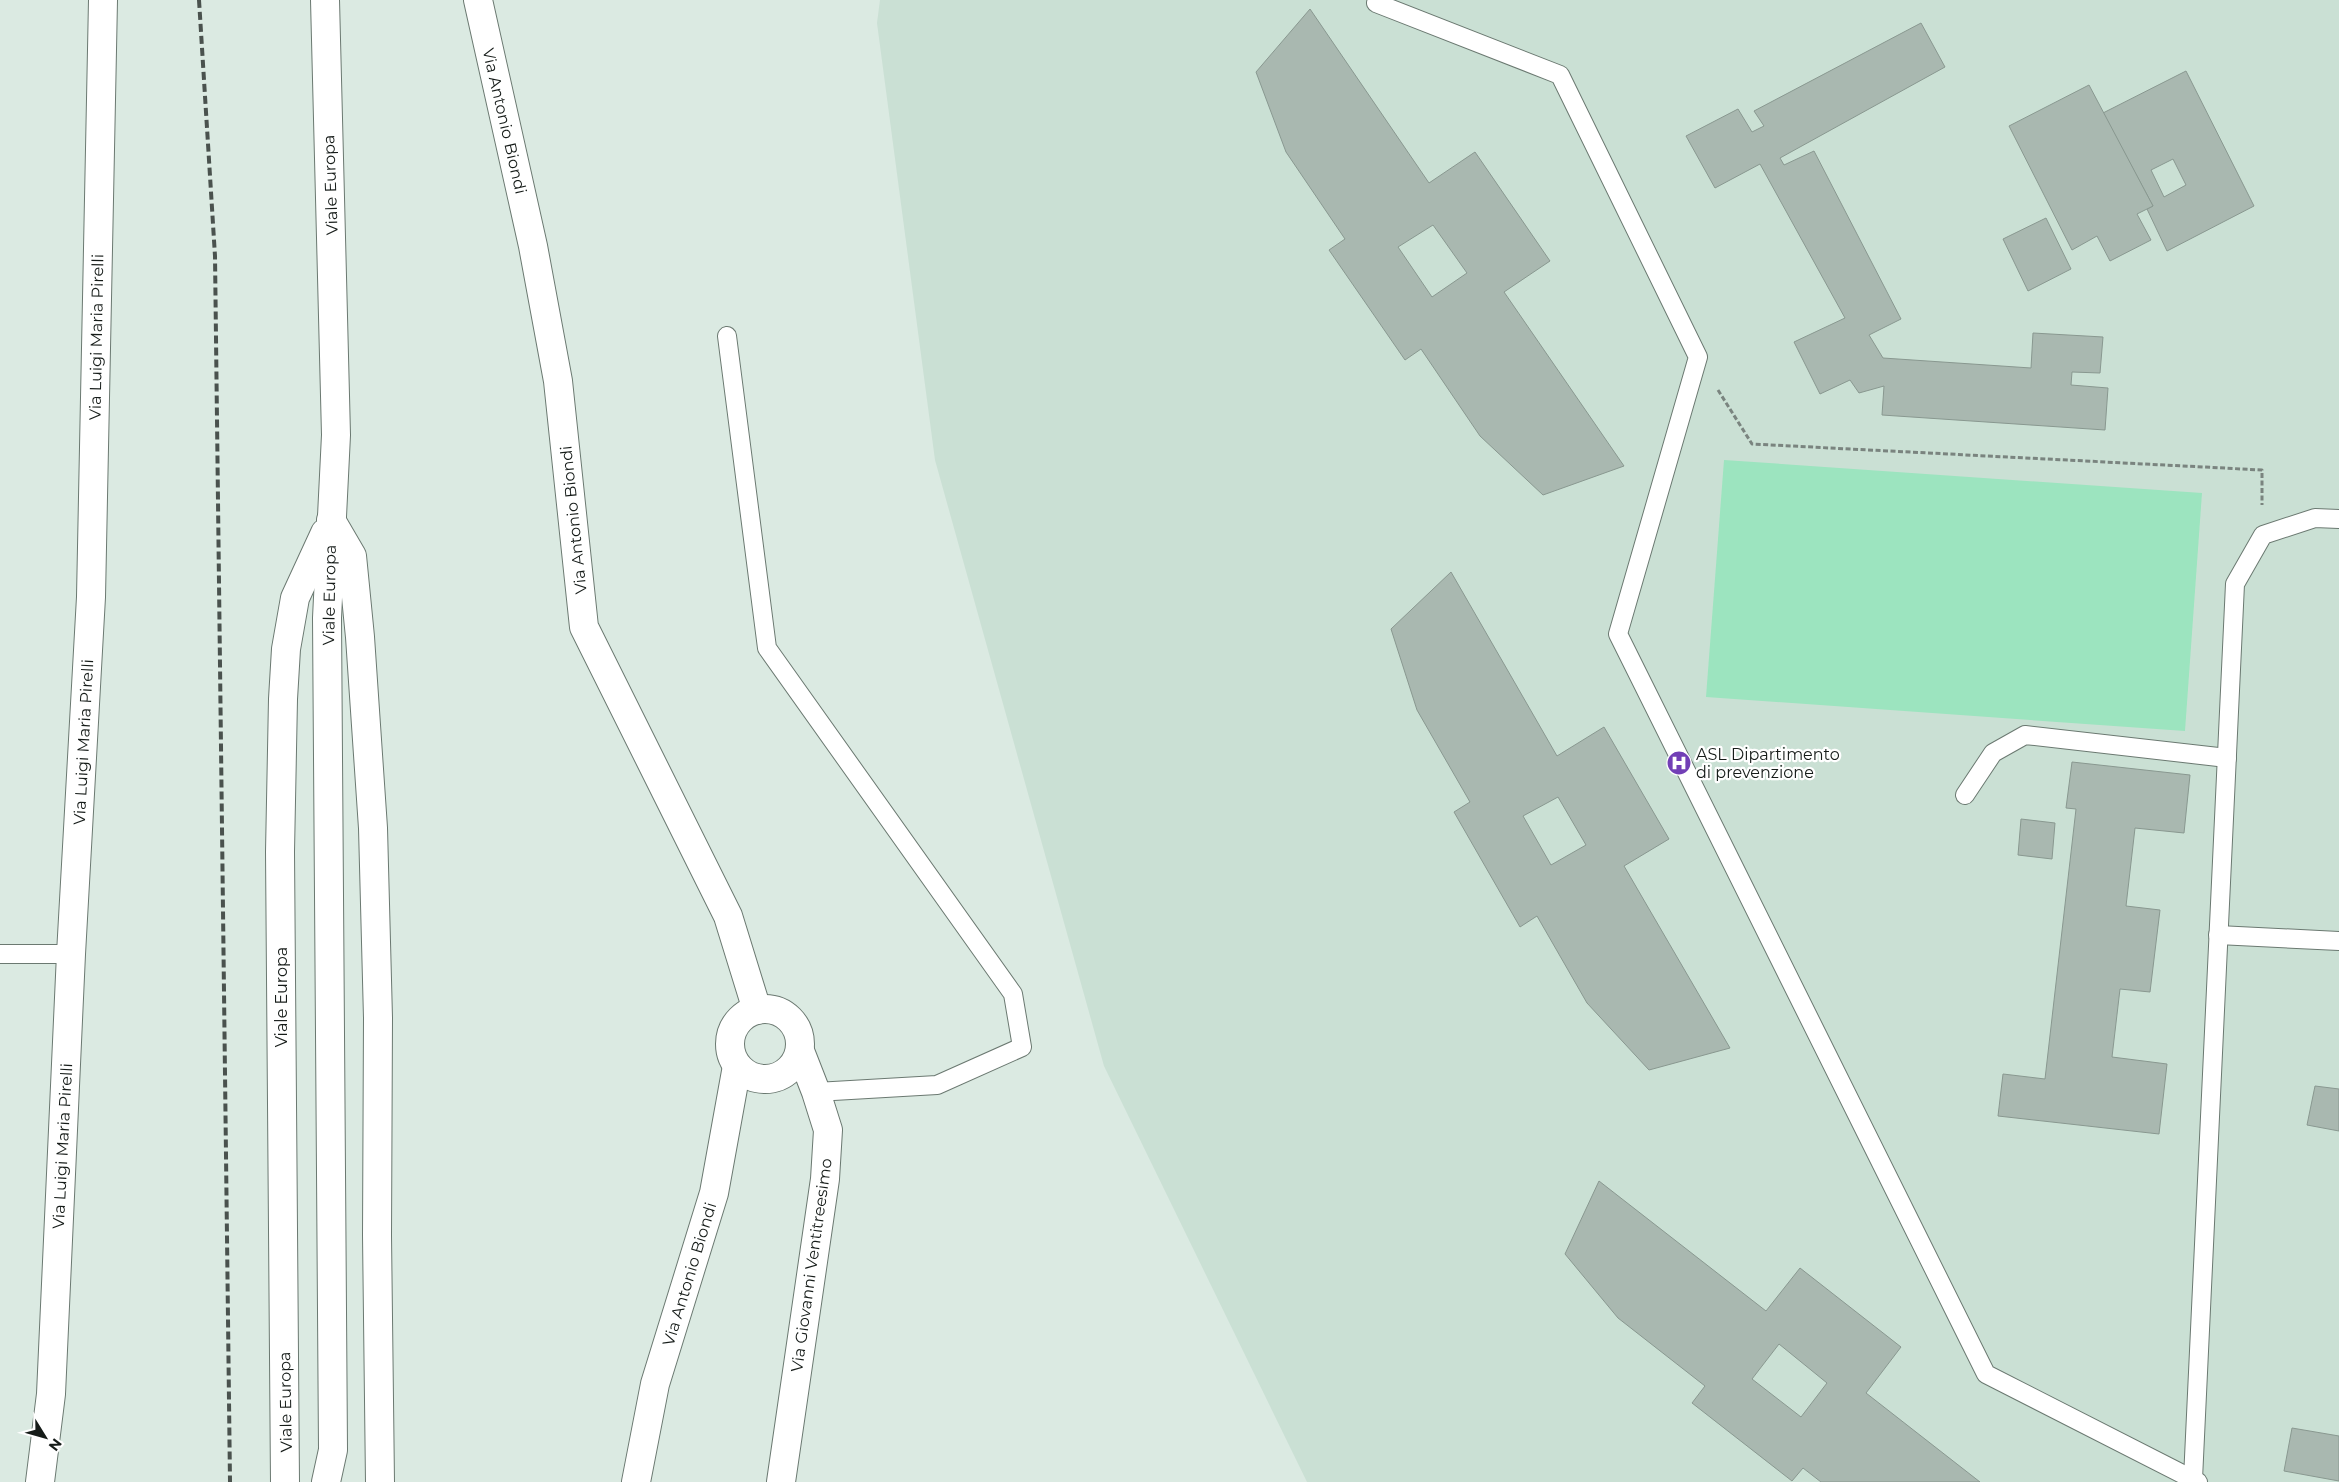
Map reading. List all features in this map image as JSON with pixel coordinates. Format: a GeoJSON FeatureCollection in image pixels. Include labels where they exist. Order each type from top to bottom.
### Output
{"type":"FeatureCollection","features":[{"type":"Feature","properties":{"kind":"main road","name":"Via Luigi Maria Pirelli"},"geometry":{"type":"LineString","coordinates":[[40,1482],[51,1394],[71,954],[91,597],[103,0]]}},
{"type":"Feature","properties":{"kind":"main road","name":"Viale Europa"},"geometry":{"type":"LineString","coordinates":[[325,0],[336,435],[327,618],[333,1450],[326,1482]]}},
{"type":"Feature","properties":{"kind":"main road","name":"Via Antonio Biondi"},"geometry":{"type":"LineString","coordinates":[[478,0],[531,237],[558,381],[584,627],[728,916],[757,1010]]}},
{"type":"Feature","properties":{"kind":"main road","name":"Viale Europa"},"geometry":{"type":"LineString","coordinates":[[285,1482],[281,771],[286,649],[295,598],[331,520]]}},
{"type":"Feature","properties":{"kind":"main road","name":"Viale Europa"},"geometry":{"type":"LineString","coordinates":[[331,520],[352,556],[360,636],[373,828],[378,1018],[377,1235],[380,1482]]}},
{"type":"Feature","properties":{"kind":"main road"},"geometry":{"type":"LineString","coordinates":[[757,1010],[780,1012],[790,1018],[797,1028],[801,1039],[800,1051],[789,1071],[779,1077],[768,1080],[756,1078],[745,1074],[736,1066],[731,1055],[732,1032],[738,1022],[757,1010]]}},
{"type":"Feature","properties":{"kind":"main road","name":"Via Giovanni Ventitreesimo"},"geometry":{"type":"LineString","coordinates":[[781,1482],[825,1179],[828,1130],[800,1051]]}},
{"type":"Feature","properties":{"kind":"main road","name":"Via Antonio Biondi"},"geometry":{"type":"LineString","coordinates":[[636,1482],[655,1384],[714,1193],[736,1066]]}},
{"type":"Feature","properties":{"kind":"main road","name":"Viale Europa"},"geometry":{"type":"LineString","coordinates":[[333,1450],[342,1482]]}},
{"type":"Feature","properties":{"kind":"lane"},"geometry":{"type":"LineString","coordinates":[[1376,3],[1560,75],[1698,357],[1618,634],[1986,1374],[2196,1481],[2218,935],[2235,584],[2263,535],[2315,518],[2339,519]]}},
{"type":"Feature","properties":{"kind":"lane"},"geometry":{"type":"LineString","coordinates":[[727,336],[767,648],[1013,994],[1022,1046],[937,1085],[816,1092]]}},
{"type":"Feature","properties":{"kind":"lane"},"geometry":{"type":"LineString","coordinates":[[1965,795],[1993,753],[2025,734],[2227,758]]}},
{"type":"Feature","properties":{"kind":"lane"},"geometry":{"type":"LineString","coordinates":[[2218,935],[2339,941]]}},
{"type":"Feature","properties":{"kind":"lane"},"geometry":{"type":"LineString","coordinates":[[0,954],[71,954]]}},
{"type":"Feature","properties":{"kind":"path"},"geometry":{"type":"LineString","coordinates":[[1698,357],[1752,444],[2262,470],[2263,535]]}},
{"type":"Feature","properties":{"kind":"shaded area","name":"ASL Dipartimento di prevenzione"},"geometry":{"type":"Polygon","coordinates":[[[880,0],[2339,0],[2339,1482],[1307,1482],[1104,1066],[935,460],[877,23],[880,0]]]}},
{"type":"Feature","properties":{"kind":"green space"},"geometry":{"type":"Polygon","coordinates":[[[1724,460],[2202,493],[2185,731],[1706,697],[1724,460]]]}},
{"type":"Feature","properties":{"kind":"building"},"geometry":{"type":"Polygon","coordinates":[[[1310,9],[1429,183],[1475,152],[1550,261],[1504,292],[1624,466],[1543,495],[1480,436],[1421,349],[1405,360],[1329,250],[1345,239],[1286,152],[1256,72],[1310,9]],[[1433,225],[1398,247],[1432,297],[1467,273],[1433,225]]]}},
{"type":"Feature","properties":{"kind":"building"},"geometry":{"type":"Polygon","coordinates":[[[1921,23],[1945,67],[1780,158],[1784,165],[1814,151],[1901,319],[1869,335],[1883,358],[2031,368],[2033,333],[2103,337],[2100,373],[2072,372],[2071,385],[2108,388],[2105,430],[1882,415],[1884,386],[1859,393],[1850,380],[1820,394],[1794,342],[1845,318],[1760,164],[1715,188],[1686,136],[1738,109],[1752,132],[1764,126],[1754,111],[1921,23]]]}},
{"type":"Feature","properties":{"kind":"building"},"geometry":{"type":"Polygon","coordinates":[[[2186,71],[2254,206],[2167,251],[2147,209],[2153,206],[2103,113],[2186,71]],[[2173,159],[2151,170],[2164,197],[2186,185],[2173,159]]]}},
{"type":"Feature","properties":{"kind":"building"},"geometry":{"type":"Polygon","coordinates":[[[2089,85],[2153,206],[2137,214],[2151,240],[2110,261],[2097,236],[2072,250],[2009,126],[2089,85]]]}},
{"type":"Feature","properties":{"kind":"building"},"geometry":{"type":"Polygon","coordinates":[[[2046,218],[2071,269],[2028,291],[2003,239],[2046,218]]]}},
{"type":"Feature","properties":{"kind":"building"},"geometry":{"type":"Polygon","coordinates":[[[1451,572],[1557,756],[1604,727],[1669,839],[1624,866],[1730,1048],[1649,1070],[1587,1003],[1537,916],[1520,927],[1454,812],[1470,802],[1417,710],[1391,629],[1451,572]],[[1558,797],[1523,816],[1551,865],[1586,845],[1558,797]]]}},
{"type":"Feature","properties":{"kind":"building"},"geometry":{"type":"Polygon","coordinates":[[[2072,762],[2190,775],[2184,833],[2135,828],[2126,906],[2160,910],[2150,992],[2120,989],[2112,1057],[2167,1064],[2159,1134],[1998,1116],[2003,1074],[2045,1079],[2076,809],[2066,808],[2072,762]]]}},
{"type":"Feature","properties":{"kind":"building"},"geometry":{"type":"Polygon","coordinates":[[[2021,819],[2055,823],[2052,859],[2018,855],[2021,819]]]}},
{"type":"Feature","properties":{"kind":"building"},"geometry":{"type":"Polygon","coordinates":[[[2315,1086],[2339,1089],[2339,1131],[2307,1125],[2315,1086]]]}},
{"type":"Feature","properties":{"kind":"building"},"geometry":{"type":"Polygon","coordinates":[[[1599,1181],[1766,1311],[1800,1268],[1901,1347],[1866,1393],[1980,1482],[1821,1482],[1803,1468],[1792,1481],[1692,1403],[1705,1386],[1618,1318],[1565,1254],[1599,1181]],[[1779,1344],[1752,1379],[1801,1417],[1827,1383],[1779,1344]]]}},
{"type":"Feature","properties":{"kind":"building"},"geometry":{"type":"Polygon","coordinates":[[[2292,1428],[2339,1436],[2339,1481],[2284,1471],[2292,1428]]]}},
{"type":"Feature","properties":{"kind":"railway"},"geometry":{"type":"LineString","coordinates":[[199,0],[215,256],[230,1482]]}},
{"type":"Feature","properties":{"kind":"place","name":"ASL Dipartimento di prevenzione"},"geometry":{"type":"Point","coordinates":[1679,763]}}]}
